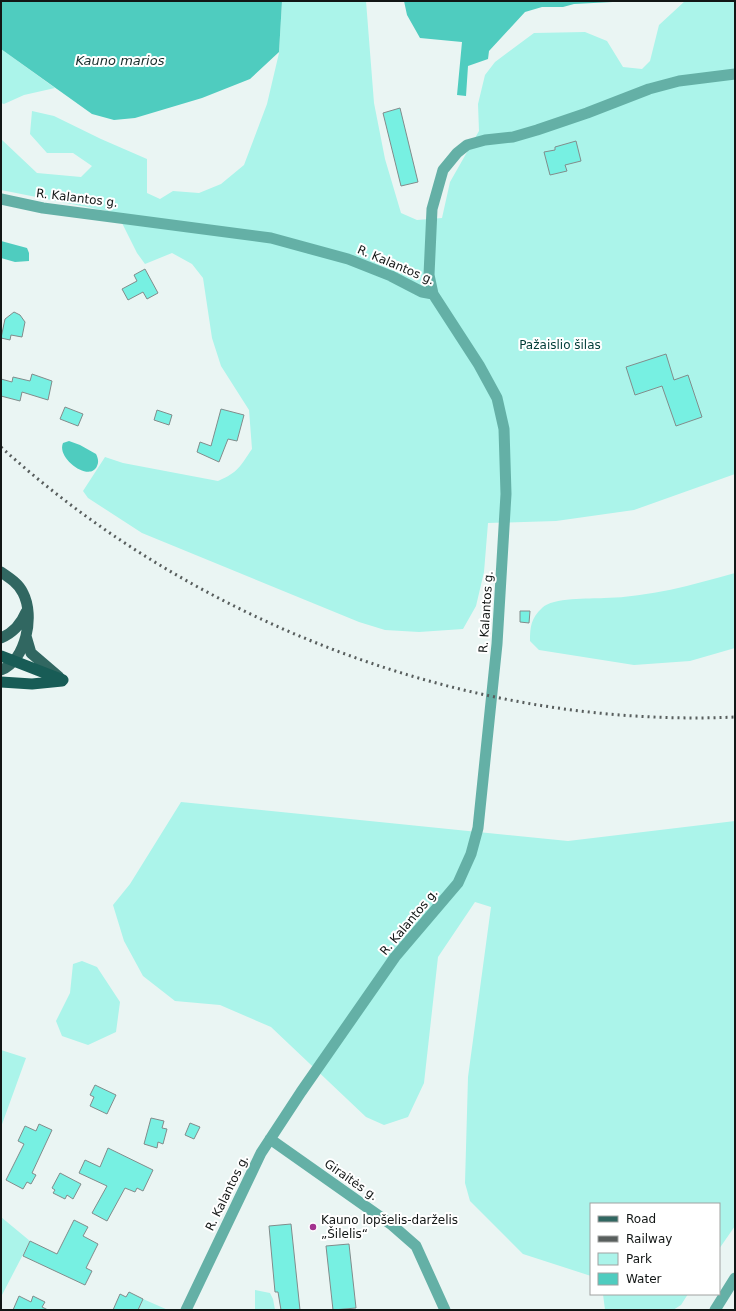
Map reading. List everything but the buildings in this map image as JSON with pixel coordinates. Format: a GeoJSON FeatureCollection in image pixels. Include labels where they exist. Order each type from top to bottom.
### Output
{"type":"FeatureCollection","features":[{"type":"Feature","properties":{"kind":"highway"},"geometry":{"type":"LineString","coordinates":[[1,656],[63,680]]}},
{"type":"Feature","properties":{"kind":"highway"},"geometry":{"type":"LineString","coordinates":[[1,682],[32,684],[63,680]]}},
{"type":"Feature","properties":{"kind":"main road"},"geometry":{"type":"LineString","coordinates":[[1,572],[18,585],[26,601],[26,636],[31,653],[63,680]]}},
{"type":"Feature","properties":{"kind":"main road"},"geometry":{"type":"LineString","coordinates":[[1,638],[14,630],[22,621],[27,610]]}},
{"type":"Feature","properties":{"kind":"main road"},"geometry":{"type":"LineString","coordinates":[[1,670],[19,653],[26,636]]}},
{"type":"Feature","properties":{"kind":"street"},"geometry":{"type":"LineString","coordinates":[[433,294],[429,275],[432,208],[443,170],[467,145],[537,130],[587,114],[648,88],[679,81],[735,74]]}},
{"type":"Feature","properties":{"kind":"street","name":"R. Kalantos g."},"geometry":{"type":"LineString","coordinates":[[1,199],[43,208],[271,238],[348,259],[391,276],[422,292],[433,294],[457,328],[497,398],[504,429],[506,494],[497,644],[478,828],[471,854],[458,883],[395,957],[270,1139],[250,1172],[186,1310]]}},
{"type":"Feature","properties":{"kind":"street","name":"Giraitės g."},"geometry":{"type":"LineString","coordinates":[[270,1139],[392,1225],[416,1246],[445,1310]]}},
{"type":"Feature","properties":{"kind":"street"},"geometry":{"type":"LineString","coordinates":[[716,1310],[735,1278]]}},
{"type":"Feature","properties":{"kind":"green space","name":"Pažaislio šilas"},"geometry":{"type":"Polygon","coordinates":[[[282,1],[366,1],[374,103],[385,159],[401,213],[417,220],[442,218],[450,182],[479,131],[478,104],[485,75],[495,62],[534,33],[585,32],[607,41],[623,67],[642,69],[650,61],[659,25],[685,1],[735,1],[735,474],[634,510],[556,521],[488,523],[484,572],[476,606],[463,629],[419,632],[385,630],[359,622],[142,533],[88,498],[83,491],[105,457],[123,463],[218,481],[225,478],[242,464],[252,449],[249,410],[221,366],[212,338],[203,278],[192,264],[172,253],[145,264],[137,253],[117,213],[1,190],[1,139],[37,173],[81,177],[92,166],[73,153],[47,153],[30,134],[32,111],[54,116],[147,159],[147,193],[160,199],[173,191],[199,193],[221,184],[244,165],[267,104],[279,53],[282,1]]]}},
{"type":"Feature","properties":{"kind":"green space"},"geometry":{"type":"Polygon","coordinates":[[[1,49],[55,88],[24,95],[4,104],[1,103],[1,49]]]}},
{"type":"Feature","properties":{"kind":"green space"},"geometry":{"type":"Polygon","coordinates":[[[735,573],[735,648],[690,661],[634,665],[539,650],[530,641],[533,619],[535,615],[547,604],[562,600],[621,597],[654,593],[735,573]]]}},
{"type":"Feature","properties":{"kind":"green space"},"geometry":{"type":"Polygon","coordinates":[[[181,802],[568,841],[735,821],[735,1226],[720,1248],[720,1203],[590,1203],[590,1276],[523,1254],[470,1201],[465,1183],[468,1077],[491,907],[475,902],[438,957],[424,1083],[408,1117],[384,1125],[366,1117],[271,1027],[220,1005],[175,1001],[143,976],[124,941],[113,905],[130,884],[181,802]]]}},
{"type":"Feature","properties":{"kind":"green space"},"geometry":{"type":"Polygon","coordinates":[[[82,961],[97,967],[120,1002],[116,1032],[88,1045],[62,1036],[56,1021],[70,993],[73,964],[82,961]]]}},
{"type":"Feature","properties":{"kind":"green space"},"geometry":{"type":"Polygon","coordinates":[[[1,1050],[26,1058],[1,1127],[1,1050]]]}},
{"type":"Feature","properties":{"kind":"green space"},"geometry":{"type":"Polygon","coordinates":[[[1,1217],[30,1241],[2,1295],[1,1295],[1,1217]]]}},
{"type":"Feature","properties":{"kind":"green space"},"geometry":{"type":"Polygon","coordinates":[[[255,1290],[270,1293],[275,1310],[255,1310],[255,1290]]]}},
{"type":"Feature","properties":{"kind":"green space"},"geometry":{"type":"Polygon","coordinates":[[[603,1295],[687,1295],[681,1305],[673,1310],[605,1310],[603,1295]]]}},
{"type":"Feature","properties":{"kind":"green space"},"geometry":{"type":"Polygon","coordinates":[[[143,1299],[168,1310],[141,1310],[139,1309],[143,1299]]]}},
{"type":"Feature","properties":{"kind":"water","name":"Kauno marios"},"geometry":{"type":"Polygon","coordinates":[[[1,1],[282,1],[279,52],[250,79],[202,98],[135,118],[114,120],[92,114],[1,49],[1,1]]]}},
{"type":"Feature","properties":{"kind":"water"},"geometry":{"type":"Polygon","coordinates":[[[404,1],[632,1],[574,4],[563,7],[542,7],[525,12],[489,51],[488,59],[468,66],[466,96],[457,95],[462,42],[420,38],[407,15],[404,1]]]}},
{"type":"Feature","properties":{"kind":"water"},"geometry":{"type":"Polygon","coordinates":[[[1,241],[27,248],[29,253],[29,261],[15,262],[1,258],[1,241]]]}},
{"type":"Feature","properties":{"kind":"water"},"geometry":{"type":"Polygon","coordinates":[[[69,441],[96,454],[98,463],[93,471],[88,472],[81,470],[64,455],[62,449],[63,443],[69,441]]]}},
{"type":"Feature","properties":{"kind":"railway"},"geometry":{"type":"LineString","coordinates":[[1,447],[77,510],[161,566],[249,613],[342,653],[438,684],[537,705],[636,716],[735,717]]}},
{"type":"Feature","properties":{"kind":"place","name":"Kauno lopšelis-darželis „Šilelis“"},"geometry":{"type":"Point","coordinates":[313,1227]}}]}
